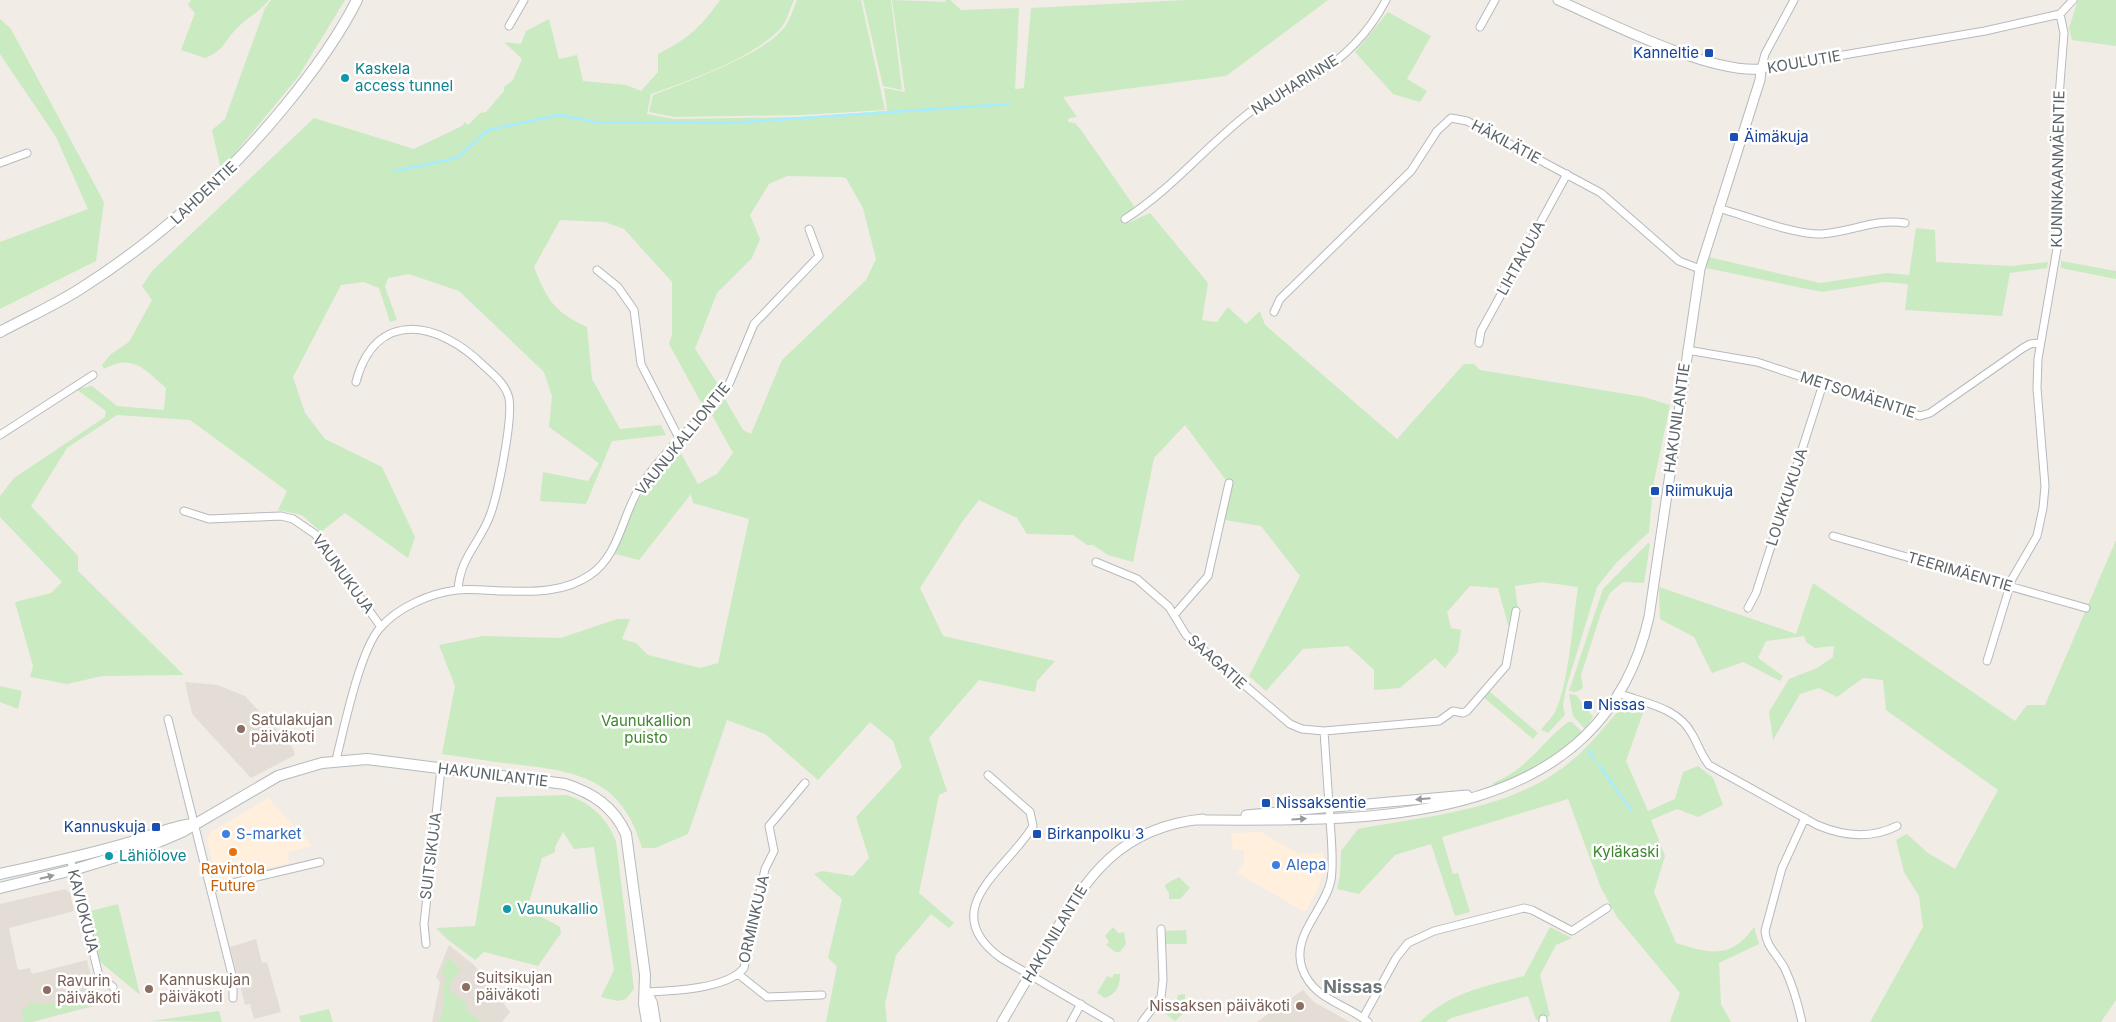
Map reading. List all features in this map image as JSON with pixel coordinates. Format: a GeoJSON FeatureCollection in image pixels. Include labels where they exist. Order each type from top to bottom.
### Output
{"type":"FeatureCollection","features":[{"type":"Feature","properties":{"kind":"main road","name":"LAHDENTIE"},"geometry":{"type":"LineString","coordinates":[[0,332],[79,290],[158,234],[213,187],[251,148],[297,92],[327,52],[357,0]]}},
{"type":"Feature","properties":{"kind":"main road","name":"HAKUNILANTIE"},"geometry":{"type":"LineString","coordinates":[[0,888],[73,870],[142,848],[182,832],[278,776],[296,768],[336,760],[367,759],[565,784],[593,795],[611,809],[622,825],[629,848],[646,992],[644,1004],[647,1022]]}},
{"type":"Feature","properties":{"kind":"main road","name":"HAKUNILANTIE"},"geometry":{"type":"LineString","coordinates":[[0,874],[130,843],[180,825],[194,824]]}},
{"type":"Feature","properties":{"kind":"main road","name":"HAKUNILANTIE"},"geometry":{"type":"LineString","coordinates":[[646,992],[652,1003],[654,1022]]}},
{"type":"Feature","properties":{"kind":"street"},"geometry":{"type":"LineString","coordinates":[[509,26],[524,0]]}},
{"type":"Feature","properties":{"kind":"street","name":"NAUHARINNE"},"geometry":{"type":"LineString","coordinates":[[1125,219],[1183,175],[1252,110],[1309,79],[1342,56],[1361,36],[1386,0]]}},
{"type":"Feature","properties":{"kind":"street"},"geometry":{"type":"LineString","coordinates":[[1480,27],[1495,0]]}},
{"type":"Feature","properties":{"kind":"street","name":"KOULUTIE"},"geometry":{"type":"LineString","coordinates":[[1558,0],[1682,52],[1749,70],[1985,31],[2060,14]]}},
{"type":"Feature","properties":{"kind":"street"},"geometry":{"type":"LineString","coordinates":[[1762,69],[1765,54],[1794,0]]}},
{"type":"Feature","properties":{"kind":"street"},"geometry":{"type":"LineString","coordinates":[[2060,14],[2073,0]]}},
{"type":"Feature","properties":{"kind":"street","name":"KUNINKAANMÄENTIE"},"geometry":{"type":"LineString","coordinates":[[1987,660],[2010,586],[2037,536],[2044,508],[2045,486],[2038,388],[2039,343],[2048,306],[2058,243],[2057,122],[2064,33],[2060,14]]}},
{"type":"Feature","properties":{"kind":"street","name":"HAKUNILANTIE"},"geometry":{"type":"LineString","coordinates":[[1198,820],[1288,820],[1434,808],[1489,793],[1528,778],[1569,750],[1597,722],[1618,693],[1639,650],[1649,617],[1700,269],[1762,69]]}},
{"type":"Feature","properties":{"kind":"street","name":"HÄKILÄTIE"},"geometry":{"type":"LineString","coordinates":[[1274,312],[1280,299],[1412,171],[1437,131],[1451,118],[1467,121],[1601,193],[1679,261],[1700,269]]}},
{"type":"Feature","properties":{"kind":"street"},"geometry":{"type":"LineString","coordinates":[[0,163],[27,154]]}},
{"type":"Feature","properties":{"kind":"street","name":"LIHTAKUJA"},"geometry":{"type":"LineString","coordinates":[[1479,343],[1481,331],[1567,174]]}},
{"type":"Feature","properties":{"kind":"street"},"geometry":{"type":"LineString","coordinates":[[1718,208],[1805,233],[1823,234],[1891,221],[1905,223]]}},
{"type":"Feature","properties":{"kind":"street","name":"VAUNUKALLIONTIE"},"geometry":{"type":"LineString","coordinates":[[336,760],[365,656],[381,626],[418,601],[458,590],[534,592],[553,590],[575,583],[592,574],[608,557],[642,483],[721,396],[730,382],[754,324],[819,256],[809,228]]}},
{"type":"Feature","properties":{"kind":"street"},"geometry":{"type":"LineString","coordinates":[[597,270],[618,288],[634,310],[640,364],[680,440]]}},
{"type":"Feature","properties":{"kind":"street"},"geometry":{"type":"LineString","coordinates":[[356,382],[361,366],[381,338],[396,330],[411,329],[439,335],[461,345],[501,382],[508,395],[510,418],[494,502],[486,524],[464,560],[458,590]]}},
{"type":"Feature","properties":{"kind":"street","name":"METSOMÄENTIE"},"geometry":{"type":"LineString","coordinates":[[1687,350],[1757,362],[1916,415],[1926,415],[2023,348],[2030,344],[2039,343]]}},
{"type":"Feature","properties":{"kind":"street"},"geometry":{"type":"LineString","coordinates":[[0,434],[93,375]]}},
{"type":"Feature","properties":{"kind":"street","name":"LOUKKUKUJA"},"geometry":{"type":"LineString","coordinates":[[1748,608],[1762,575],[1823,384]]}},
{"type":"Feature","properties":{"kind":"street"},"geometry":{"type":"LineString","coordinates":[[1175,614],[1208,576],[1228,483]]}},
{"type":"Feature","properties":{"kind":"street","name":"VAUNUKUJA"},"geometry":{"type":"LineString","coordinates":[[184,511],[209,519],[281,516],[293,519],[314,534],[381,626]]}},
{"type":"Feature","properties":{"kind":"street","name":"TEERIMÄENTIE"},"geometry":{"type":"LineString","coordinates":[[1833,536],[2086,608]]}},
{"type":"Feature","properties":{"kind":"street","name":"SAAGATIE"},"geometry":{"type":"LineString","coordinates":[[1096,562],[1136,578],[1169,606],[1186,635],[1279,717],[1302,729],[1324,731],[1439,721],[1453,711],[1463,713],[1467,711],[1506,666],[1516,611]]}},
{"type":"Feature","properties":{"kind":"street"},"geometry":{"type":"LineString","coordinates":[[1618,693],[1673,714],[1692,732],[1703,758],[1709,765],[1830,830],[1853,835],[1877,834],[1897,826]]}},
{"type":"Feature","properties":{"kind":"street"},"geometry":{"type":"LineString","coordinates":[[168,719],[234,979],[233,998]]}},
{"type":"Feature","properties":{"kind":"street"},"geometry":{"type":"LineString","coordinates":[[1324,731],[1330,817],[1331,878],[1328,892],[1302,940],[1299,955],[1308,980],[1315,990],[1330,1001],[1366,1020],[1401,949],[1420,936],[1524,908],[1532,910],[1572,931],[1608,908]]}},
{"type":"Feature","properties":{"kind":"street","name":"SUITSIKUJA"},"geometry":{"type":"LineString","coordinates":[[426,944],[424,924],[441,769]]}},
{"type":"Feature","properties":{"kind":"street"},"geometry":{"type":"LineString","coordinates":[[988,775],[1030,812],[1033,826],[1025,840],[978,894],[974,918],[976,930],[988,949],[1110,1022]]}},
{"type":"Feature","properties":{"kind":"street","name":"ORMINKUJA"},"geometry":{"type":"LineString","coordinates":[[646,992],[720,983],[738,974],[744,968],[764,869],[774,851],[770,826],[805,783]]}},
{"type":"Feature","properties":{"kind":"street","name":"HAKUNILANTIE"},"geometry":{"type":"LineString","coordinates":[[1002,1022],[1075,897],[1101,866],[1127,846],[1145,836],[1174,824],[1198,820],[1489,793]]}},
{"type":"Feature","properties":{"kind":"street"},"geometry":{"type":"LineString","coordinates":[[1802,1022],[1795,992],[1784,967],[1766,940],[1765,931],[1770,903],[1782,868],[1805,818]]}},
{"type":"Feature","properties":{"kind":"street","name":"KAVIOKUJA"},"geometry":{"type":"LineString","coordinates":[[70,858],[99,976],[113,987]]}},
{"type":"Feature","properties":{"kind":"street"},"geometry":{"type":"LineString","coordinates":[[211,888],[320,862]]}},
{"type":"Feature","properties":{"kind":"street"},"geometry":{"type":"LineString","coordinates":[[1142,1022],[1161,997],[1163,980],[1161,929]]}},
{"type":"Feature","properties":{"kind":"street"},"geometry":{"type":"LineString","coordinates":[[738,974],[767,997],[822,995]]}},
{"type":"Feature","properties":{"kind":"street"},"geometry":{"type":"LineString","coordinates":[[1071,1022],[1080,1004]]}},
{"type":"Feature","properties":{"kind":"shaded area","name":"Satulakujan päiväkoti"},"geometry":{"type":"Polygon","coordinates":[[[185,682],[217,685],[245,696],[293,748],[295,755],[251,778],[192,714],[185,682]]]}},
{"type":"Feature","properties":{"kind":"shaded area"},"geometry":{"type":"Polygon","coordinates":[[[268,798],[313,846],[288,852],[289,863],[221,880],[220,873],[215,873],[207,839],[211,832],[268,798]]]}},
{"type":"Feature","properties":{"kind":"shaded area"},"geometry":{"type":"Polygon","coordinates":[[[1261,832],[1299,854],[1323,853],[1323,872],[1318,889],[1305,912],[1237,873],[1244,862],[1244,850],[1233,850],[1231,833],[1261,832]]]}},
{"type":"Feature","properties":{"kind":"shaded area","name":"Ravurin päiväkoti"},"geometry":{"type":"Polygon","coordinates":[[[65,889],[70,893],[74,911],[9,928],[17,967],[19,970],[30,968],[32,974],[87,960],[98,1005],[30,1022],[0,1022],[0,904],[65,889]]]}},
{"type":"Feature","properties":{"kind":"shaded area"},"geometry":{"type":"Polygon","coordinates":[[[256,939],[262,963],[267,962],[281,1012],[254,1019],[250,1004],[245,1005],[230,947],[256,939]]]}},
{"type":"Feature","properties":{"kind":"shaded area","name":"Suitsikujan päiväkoti"},"geometry":{"type":"Polygon","coordinates":[[[449,945],[474,965],[510,1012],[502,1022],[432,1022],[440,982],[436,977],[449,945]]]}},
{"type":"Feature","properties":{"kind":"shaded area","name":"Nissaksen päiväkoti"},"geometry":{"type":"Polygon","coordinates":[[[1303,990],[1314,1002],[1350,1022],[1257,1022],[1303,990]]]}},
{"type":"Feature","properties":{"kind":"green space"},"geometry":{"type":"Polygon","coordinates":[[[191,0],[269,0],[234,31],[217,52],[205,58],[181,50],[195,13],[188,5],[191,0]]]}},
{"type":"Feature","properties":{"kind":"green space"},"geometry":{"type":"Polygon","coordinates":[[[271,0],[345,0],[298,77],[221,170],[212,130],[225,119],[265,8],[271,0]]]}},
{"type":"Feature","properties":{"kind":"green space","name":"Vaunukallion puisto"},"geometry":{"type":"Polygon","coordinates":[[[720,0],[794,0],[783,25],[769,39],[720,67],[651,94],[647,114],[674,119],[803,117],[887,111],[884,88],[905,92],[892,0],[946,2],[945,0],[950,0],[961,10],[1019,8],[1015,89],[1024,88],[1031,8],[1187,0],[1328,0],[1226,76],[1063,97],[1077,117],[1069,118],[1068,122],[1075,123],[1081,130],[1134,206],[1128,223],[1150,213],[1208,283],[1202,320],[1217,322],[1228,307],[1246,324],[1260,311],[1265,325],[1397,439],[1464,364],[1474,364],[1480,370],[1644,397],[1670,405],[1653,486],[1649,532],[1616,563],[1597,587],[1566,688],[1563,705],[1565,715],[1548,733],[1541,730],[1555,712],[1564,685],[1578,587],[1542,582],[1515,586],[1518,610],[1516,626],[1508,625],[1498,588],[1470,586],[1447,612],[1451,628],[1461,630],[1458,652],[1445,668],[1435,658],[1400,688],[1374,690],[1374,670],[1348,646],[1303,649],[1266,691],[1249,676],[1300,576],[1261,526],[1225,520],[1231,487],[1185,425],[1154,458],[1133,562],[1108,555],[1093,545],[1087,545],[1073,535],[1027,534],[1017,518],[979,500],[962,522],[920,588],[943,636],[1055,661],[1037,681],[1035,692],[979,680],[929,738],[947,791],[939,795],[919,893],[954,923],[949,928],[931,914],[896,955],[885,1004],[887,1022],[826,1022],[837,966],[828,958],[842,899],[814,874],[822,871],[853,876],[869,858],[856,817],[902,767],[893,741],[870,722],[818,780],[765,734],[727,720],[688,834],[655,848],[642,848],[634,826],[624,808],[598,784],[582,777],[543,768],[442,754],[455,686],[439,645],[483,636],[561,638],[617,619],[630,619],[622,639],[636,643],[648,655],[700,668],[718,663],[749,519],[693,503],[691,494],[639,560],[615,554],[637,501],[679,450],[698,484],[717,474],[733,453],[712,415],[725,399],[743,430],[751,434],[782,360],[866,280],[876,259],[863,208],[846,178],[840,177],[787,176],[769,184],[750,215],[760,239],[752,258],[717,293],[695,349],[718,384],[703,406],[669,344],[672,335],[672,282],[624,229],[605,222],[560,220],[534,267],[543,288],[559,310],[587,327],[592,379],[620,429],[661,425],[666,435],[612,441],[586,504],[540,501],[543,472],[588,481],[599,463],[549,427],[552,396],[544,372],[459,291],[409,274],[388,278],[385,287],[397,320],[390,322],[379,288],[364,282],[341,285],[293,377],[305,413],[325,439],[382,467],[415,537],[408,558],[345,513],[321,532],[302,515],[278,510],[287,491],[190,420],[117,415],[67,448],[31,506],[78,556],[78,571],[184,675],[102,676],[67,684],[30,677],[33,666],[15,602],[51,593],[62,582],[0,517],[0,496],[14,478],[105,417],[106,411],[76,389],[92,386],[117,406],[164,410],[166,388],[145,370],[131,363],[114,364],[104,369],[102,365],[111,354],[129,342],[152,300],[142,286],[153,270],[314,118],[414,149],[462,126],[465,122],[468,125],[480,113],[486,112],[504,91],[504,87],[513,80],[522,59],[504,42],[521,44],[526,31],[549,19],[559,59],[577,55],[583,81],[626,85],[641,91],[658,72],[658,54],[678,43],[693,31],[720,0]]]}},
{"type":"Feature","properties":{"kind":"green space"},"geometry":{"type":"Polygon","coordinates":[[[797,0],[861,0],[885,110],[802,115],[674,117],[649,112],[653,95],[723,67],[742,58],[774,38],[786,25],[797,0]]]}},
{"type":"Feature","properties":{"kind":"green space"},"geometry":{"type":"Polygon","coordinates":[[[863,0],[891,0],[902,90],[883,86],[863,0]]]}},
{"type":"Feature","properties":{"kind":"green space"},"geometry":{"type":"Polygon","coordinates":[[[2078,0],[2116,0],[2116,46],[2072,40],[2069,28],[2078,0]]]}},
{"type":"Feature","properties":{"kind":"green space"},"geometry":{"type":"Polygon","coordinates":[[[1388,12],[1431,36],[1407,79],[1427,91],[1420,102],[1393,94],[1355,52],[1388,12]]]}},
{"type":"Feature","properties":{"kind":"green space"},"geometry":{"type":"Polygon","coordinates":[[[0,19],[11,29],[104,202],[96,261],[0,309],[0,242],[88,209],[56,137],[0,54],[0,19]]]}},
{"type":"Feature","properties":{"kind":"green space"},"geometry":{"type":"Polygon","coordinates":[[[1916,228],[1935,230],[1936,262],[2011,266],[2048,262],[2047,268],[2010,273],[2002,316],[1905,310],[1908,284],[1884,282],[1822,292],[1706,268],[1709,257],[1820,283],[1887,273],[1909,275],[1916,228]]]}},
{"type":"Feature","properties":{"kind":"green space"},"geometry":{"type":"Polygon","coordinates":[[[2061,261],[2116,271],[2116,279],[2061,268],[2061,261]]]}},
{"type":"Feature","properties":{"kind":"green space"},"geometry":{"type":"Polygon","coordinates":[[[2116,540],[2116,1000],[2101,1022],[1870,1022],[1923,927],[1919,896],[1904,872],[1896,840],[1907,834],[1928,853],[1955,869],[1998,790],[1886,710],[1883,680],[1863,678],[1837,697],[1819,688],[1800,694],[1773,740],[1769,712],[1789,679],[1817,668],[1833,657],[1834,646],[1815,648],[1806,642],[1804,636],[1766,641],[1758,658],[1783,676],[1780,681],[1743,662],[1712,673],[1694,637],[1660,619],[1659,587],[1796,634],[1813,583],[2015,721],[2027,705],[2045,705],[2116,540]]]}},
{"type":"Feature","properties":{"kind":"green space"},"geometry":{"type":"Polygon","coordinates":[[[1648,543],[1650,544],[1644,583],[1623,582],[1610,593],[1602,610],[1581,675],[1583,688],[1576,692],[1569,691],[1603,589],[1648,543]]]}},
{"type":"Feature","properties":{"kind":"green space"},"geometry":{"type":"Polygon","coordinates":[[[0,686],[22,691],[18,709],[0,702],[0,686]]]}},
{"type":"Feature","properties":{"kind":"green space"},"geometry":{"type":"Polygon","coordinates":[[[1489,691],[1538,733],[1533,739],[1483,697],[1489,691]]]}},
{"type":"Feature","properties":{"kind":"green space"},"geometry":{"type":"Polygon","coordinates":[[[1569,694],[1576,695],[1593,717],[1585,729],[1573,716],[1569,694]]]}},
{"type":"Feature","properties":{"kind":"green space","name":"Kyläkaski"},"geometry":{"type":"Polygon","coordinates":[[[1626,705],[1644,710],[1626,761],[1648,811],[1675,799],[1683,772],[1698,766],[1713,778],[1723,805],[1698,817],[1677,809],[1651,820],[1665,856],[1654,892],[1676,943],[1700,950],[1720,951],[1737,945],[1754,927],[1759,944],[1719,963],[1721,1004],[1731,1022],[1670,1022],[1680,993],[1617,917],[1601,888],[1568,799],[1442,837],[1453,874],[1458,873],[1470,912],[1455,916],[1431,844],[1395,855],[1359,894],[1337,889],[1340,875],[1341,851],[1358,829],[1473,808],[1527,789],[1553,775],[1576,757],[1620,709],[1626,705]]]}},
{"type":"Feature","properties":{"kind":"green space"},"geometry":{"type":"Polygon","coordinates":[[[1568,722],[1572,722],[1582,732],[1561,750],[1540,764],[1494,786],[1493,783],[1517,770],[1568,722]]]}},
{"type":"Feature","properties":{"kind":"green space"},"geometry":{"type":"Polygon","coordinates":[[[567,795],[597,812],[608,825],[616,841],[634,989],[626,999],[618,1001],[601,997],[614,970],[594,847],[574,849],[563,832],[555,847],[555,852],[542,858],[527,909],[560,927],[561,933],[538,966],[484,952],[475,960],[448,940],[436,928],[475,926],[496,797],[567,795]]]}},
{"type":"Feature","properties":{"kind":"green space"},"geometry":{"type":"Polygon","coordinates":[[[1179,877],[1190,888],[1180,899],[1169,899],[1169,893],[1165,887],[1166,884],[1179,877]]]}},
{"type":"Feature","properties":{"kind":"green space"},"geometry":{"type":"Polygon","coordinates":[[[118,904],[140,995],[99,961],[87,912],[118,904]]]}},
{"type":"Feature","properties":{"kind":"green space"},"geometry":{"type":"Polygon","coordinates":[[[1113,927],[1118,933],[1124,932],[1126,944],[1120,952],[1115,952],[1106,945],[1109,942],[1105,936],[1113,927]]]}},
{"type":"Feature","properties":{"kind":"green space"},"geometry":{"type":"Polygon","coordinates":[[[1550,927],[1572,938],[1556,945],[1540,975],[1550,1016],[1536,1020],[1528,996],[1451,1018],[1446,1022],[1420,1022],[1431,1012],[1455,997],[1482,987],[1524,976],[1550,927]]]}},
{"type":"Feature","properties":{"kind":"green space"},"geometry":{"type":"Polygon","coordinates":[[[1186,930],[1187,944],[1164,944],[1166,931],[1186,930]]]}},
{"type":"Feature","properties":{"kind":"green space"},"geometry":{"type":"Polygon","coordinates":[[[448,958],[461,969],[449,985],[451,987],[449,990],[467,1004],[465,1008],[481,1022],[439,1022],[444,1007],[443,984],[447,978],[441,973],[448,958]]]}},
{"type":"Feature","properties":{"kind":"green space"},"geometry":{"type":"Polygon","coordinates":[[[1114,974],[1120,974],[1118,985],[1115,992],[1105,998],[1097,993],[1107,976],[1112,978],[1114,974]]]}},
{"type":"Feature","properties":{"kind":"green space"},"geometry":{"type":"Polygon","coordinates":[[[90,994],[92,1006],[32,1022],[24,1022],[21,1009],[27,1008],[30,1002],[48,1004],[90,994]]]}},
{"type":"Feature","properties":{"kind":"green space"},"geometry":{"type":"Polygon","coordinates":[[[1185,994],[1185,1012],[1175,1021],[1166,1014],[1176,1002],[1178,995],[1185,994]]]}},
{"type":"Feature","properties":{"kind":"green space"},"geometry":{"type":"Polygon","coordinates":[[[329,1009],[333,1022],[301,1022],[299,1016],[329,1009]]]}},
{"type":"Feature","properties":{"kind":"green space"},"geometry":{"type":"Polygon","coordinates":[[[219,1011],[222,1022],[152,1021],[219,1011]]]}},
{"type":"Feature","properties":{"kind":"waterway"},"geometry":{"type":"LineString","coordinates":[[395,171],[457,158],[488,130],[559,115],[595,122],[728,123],[1009,104]]}},
{"type":"Feature","properties":{"kind":"waterway"},"geometry":{"type":"LineString","coordinates":[[1589,751],[1594,759]]}},
{"type":"Feature","properties":{"kind":"waterway"},"geometry":{"type":"LineString","coordinates":[[1599,765],[1631,810]]}},
{"type":"Feature","properties":{"kind":"place","name":"Kanneltie"},"geometry":{"type":"Point","coordinates":[1709,53]}},
{"type":"Feature","properties":{"kind":"place","name":"Kaskela access tunnel"},"geometry":{"type":"Point","coordinates":[345,78]}},
{"type":"Feature","properties":{"kind":"place","name":"Äimäkuja"},"geometry":{"type":"Point","coordinates":[1734,137]}},
{"type":"Feature","properties":{"kind":"place","name":"Riimukuja"},"geometry":{"type":"Point","coordinates":[1655,491]}},
{"type":"Feature","properties":{"kind":"place","name":"Nissas"},"geometry":{"type":"Point","coordinates":[1588,705]}},
{"type":"Feature","properties":{"kind":"place","name":"Satulakujan päiväkoti"},"geometry":{"type":"Point","coordinates":[241,729]}},
{"type":"Feature","properties":{"kind":"place","name":"Nissaksentie"},"geometry":{"type":"Point","coordinates":[1266,803]}},
{"type":"Feature","properties":{"kind":"place","name":"Kannuskuja"},"geometry":{"type":"Point","coordinates":[156,827]}},
{"type":"Feature","properties":{"kind":"place","name":"S-market"},"geometry":{"type":"Point","coordinates":[226,834]}},
{"type":"Feature","properties":{"kind":"place","name":"Birkanpolku 3"},"geometry":{"type":"Point","coordinates":[1037,834]}},
{"type":"Feature","properties":{"kind":"place","name":"Ravintola Future"},"geometry":{"type":"Point","coordinates":[233,852]}},
{"type":"Feature","properties":{"kind":"place","name":"Lähiölove"},"geometry":{"type":"Point","coordinates":[109,856]}},
{"type":"Feature","properties":{"kind":"place","name":"Alepa"},"geometry":{"type":"Point","coordinates":[1276,865]}},
{"type":"Feature","properties":{"kind":"place","name":"Vaunukallio"},"geometry":{"type":"Point","coordinates":[507,909]}},
{"type":"Feature","properties":{"kind":"place","name":"Suitsikujan päiväkoti"},"geometry":{"type":"Point","coordinates":[466,987]}},
{"type":"Feature","properties":{"kind":"place","name":"Kannuskujan päiväkoti"},"geometry":{"type":"Point","coordinates":[149,989]}},
{"type":"Feature","properties":{"kind":"place","name":"Ravurin päiväkoti"},"geometry":{"type":"Point","coordinates":[47,990]}},
{"type":"Feature","properties":{"kind":"place","name":"Nissaksen päiväkoti"},"geometry":{"type":"Point","coordinates":[1300,1006]}},
{"type":"Feature","properties":{"kind":"district","name":"Nissas"},"geometry":{"type":"Point","coordinates":[1353,987]}}]}
